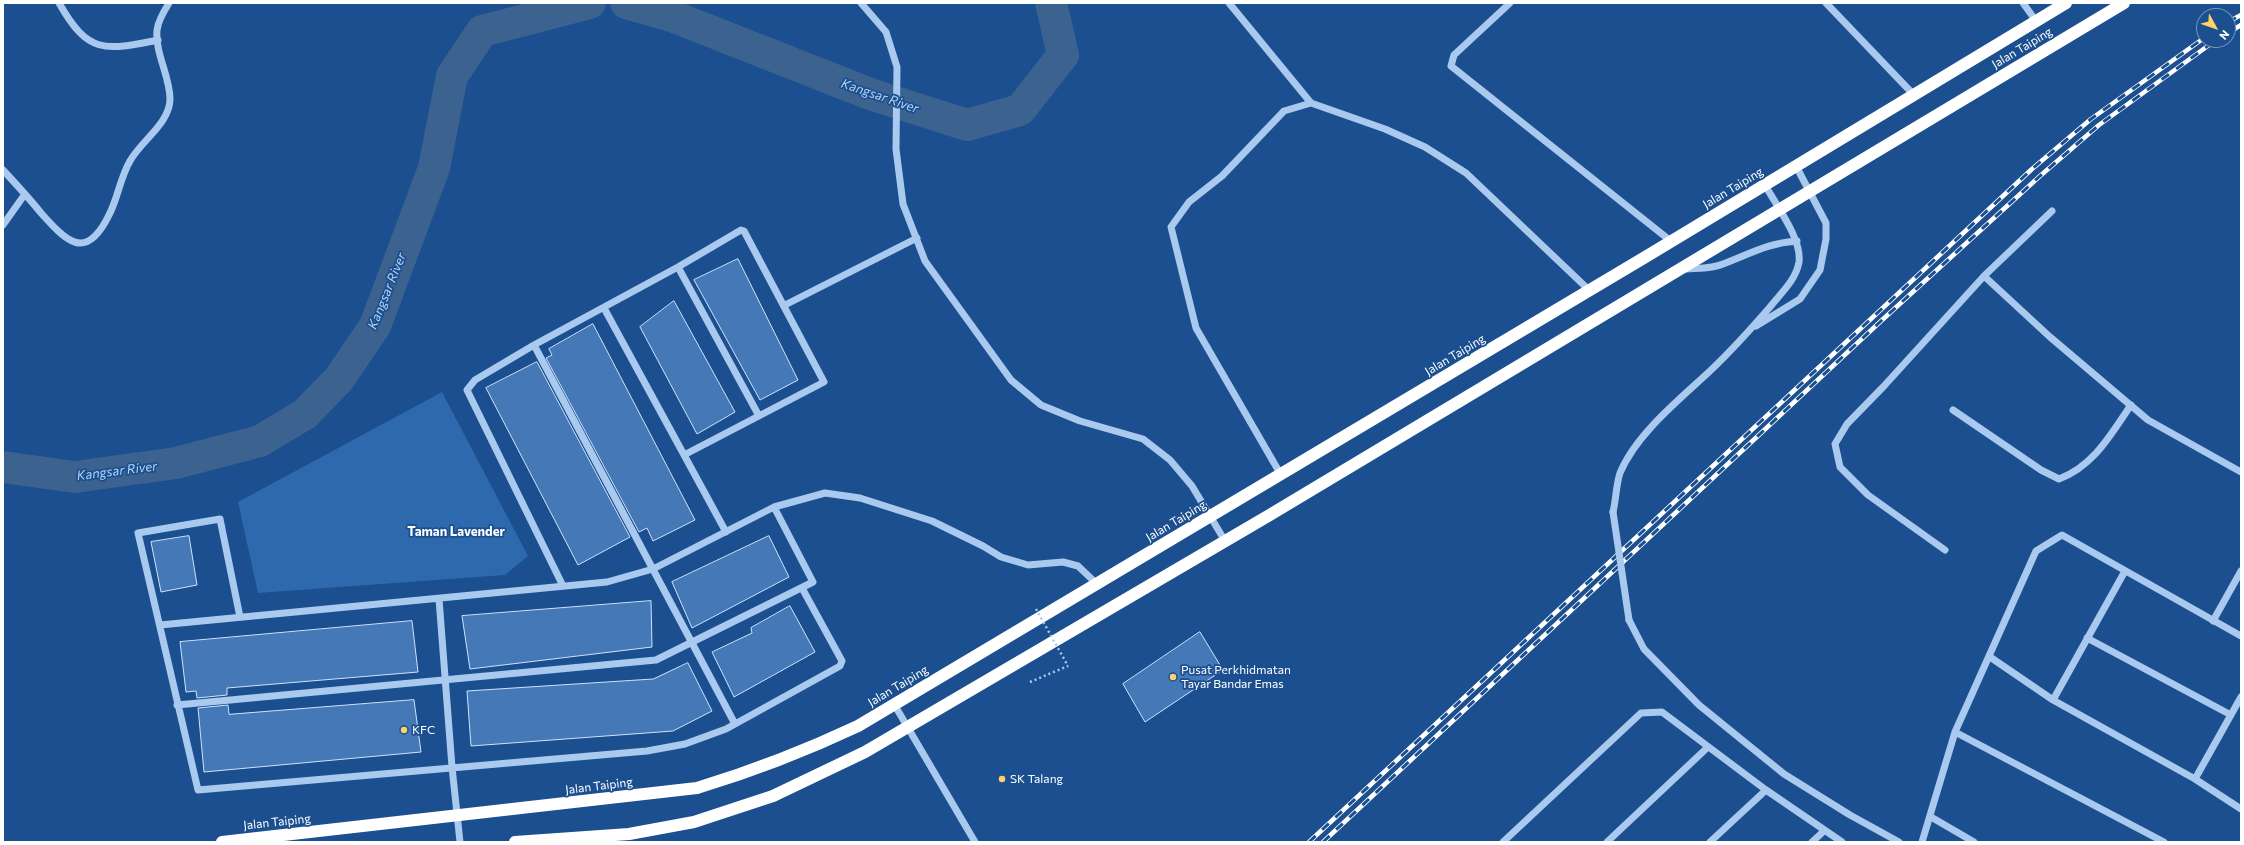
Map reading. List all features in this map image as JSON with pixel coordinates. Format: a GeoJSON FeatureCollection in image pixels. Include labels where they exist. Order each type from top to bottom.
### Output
{"type":"FeatureCollection","features":[{"type":"Feature","properties":{"kind":"highway","name":"Jalan Taiping"},"geometry":{"type":"LineString","coordinates":[[222,842],[697,788],[759,769],[809,749],[858,726],[1211,517],[1589,290],[1672,242],[2066,3]]}},
{"type":"Feature","properties":{"kind":"highway","name":"Jalan Taiping"},"geometry":{"type":"LineString","coordinates":[[515,842],[621,838],[694,822],[773,796],[865,752],[1225,541],[2124,3]]}},
{"type":"Feature","properties":{"kind":"street"},"geometry":{"type":"LineString","coordinates":[[59,3],[72,26],[85,39],[98,45],[130,45],[158,40]]}},
{"type":"Feature","properties":{"kind":"street"},"geometry":{"type":"LineString","coordinates":[[3,170],[57,232],[70,242],[80,243],[92,239],[110,214],[122,176],[130,160],[162,121],[168,110],[171,99],[157,30],[169,3]]}},
{"type":"Feature","properties":{"kind":"street"},"geometry":{"type":"LineString","coordinates":[[861,3],[886,32],[897,67],[896,149],[903,204],[925,260],[1011,380],[1041,405],[1080,421],[1143,439],[1170,460],[1192,486],[1225,541]]}},
{"type":"Feature","properties":{"kind":"street"},"geometry":{"type":"LineString","coordinates":[[1229,3],[1311,102],[1385,129],[1425,147],[1466,173],[1589,290]]}},
{"type":"Feature","properties":{"kind":"street"},"geometry":{"type":"LineString","coordinates":[[1510,3],[1454,55],[1451,66],[1672,242]]}},
{"type":"Feature","properties":{"kind":"street"},"geometry":{"type":"LineString","coordinates":[[1826,3],[1914,95]]}},
{"type":"Feature","properties":{"kind":"street"},"geometry":{"type":"LineString","coordinates":[[2023,3],[2036,21]]}},
{"type":"Feature","properties":{"kind":"street"},"geometry":{"type":"LineString","coordinates":[[1281,475],[1196,328],[1171,227],[1189,202],[1222,176],[1284,111],[1311,102]]}},
{"type":"Feature","properties":{"kind":"street"},"geometry":{"type":"LineString","coordinates":[[1751,329],[1800,299],[1820,270],[1826,239],[1826,223],[1796,166]]}},
{"type":"Feature","properties":{"kind":"street"},"geometry":{"type":"LineString","coordinates":[[1766,185],[1778,210],[1797,241],[1799,261],[1792,280],[1751,329],[1653,426],[1635,449],[1620,474],[1614,512],[1629,620],[1644,649],[1699,706],[1784,774],[1850,815],[1899,842]]}},
{"type":"Feature","properties":{"kind":"street"},"geometry":{"type":"LineString","coordinates":[[3,225],[25,194]]}},
{"type":"Feature","properties":{"kind":"street"},"geometry":{"type":"LineString","coordinates":[[1945,550],[1868,495],[1840,467],[1835,444],[1847,424],[1884,386],[1984,276],[2052,211]]}},
{"type":"Feature","properties":{"kind":"street"},"geometry":{"type":"LineString","coordinates":[[563,586],[467,390],[475,380],[534,345],[678,267],[741,230],[744,231],[785,306],[824,382],[684,455]]}},
{"type":"Feature","properties":{"kind":"street"},"geometry":{"type":"LineString","coordinates":[[785,306],[917,238]]}},
{"type":"Feature","properties":{"kind":"street"},"geometry":{"type":"LineString","coordinates":[[1680,269],[1722,265],[1760,248],[1781,242],[1797,241]]}},
{"type":"Feature","properties":{"kind":"street"},"geometry":{"type":"LineString","coordinates":[[678,267],[759,416]]}},
{"type":"Feature","properties":{"kind":"street"},"geometry":{"type":"LineString","coordinates":[[1984,276],[2050,337],[2148,420],[2241,472]]}},
{"type":"Feature","properties":{"kind":"street"},"geometry":{"type":"LineString","coordinates":[[604,308],[726,532]]}},
{"type":"Feature","properties":{"kind":"street"},"geometry":{"type":"LineString","coordinates":[[534,345],[735,724]]}},
{"type":"Feature","properties":{"kind":"street"},"geometry":{"type":"LineString","coordinates":[[1953,410],[2040,470],[2059,478],[2076,473],[2099,452],[2131,405]]}},
{"type":"Feature","properties":{"kind":"street"},"geometry":{"type":"LineString","coordinates":[[160,625],[607,582],[653,569],[774,507],[825,493],[860,498],[932,521],[983,546],[1001,557],[1028,565],[1063,562],[1078,566],[1097,584]]}},
{"type":"Feature","properties":{"kind":"street"},"geometry":{"type":"LineString","coordinates":[[177,705],[656,660],[812,582],[774,507]]}},
{"type":"Feature","properties":{"kind":"street"},"geometry":{"type":"LineString","coordinates":[[240,617],[220,519],[138,533],[198,790],[647,751],[685,744],[735,724],[835,670],[842,661],[802,588]]}},
{"type":"Feature","properties":{"kind":"street"},"geometry":{"type":"LineString","coordinates":[[1922,842],[1931,817],[1955,732],[1990,657],[2036,551],[2062,535],[2241,636]]}},
{"type":"Feature","properties":{"kind":"street"},"geometry":{"type":"LineString","coordinates":[[2053,700],[2125,571]]}},
{"type":"Feature","properties":{"kind":"street"},"geometry":{"type":"LineString","coordinates":[[2213,621],[2241,571]]}},
{"type":"Feature","properties":{"kind":"street"},"geometry":{"type":"LineString","coordinates":[[439,598],[452,767],[460,842]]}},
{"type":"Feature","properties":{"kind":"street"},"geometry":{"type":"LineString","coordinates":[[2087,638],[2230,715]]}},
{"type":"Feature","properties":{"kind":"street"},"geometry":{"type":"LineString","coordinates":[[1990,657],[2053,700],[2195,779],[2241,809]]}},
{"type":"Feature","properties":{"kind":"street"},"geometry":{"type":"LineString","coordinates":[[2195,779],[2241,697]]}},
{"type":"Feature","properties":{"kind":"street"},"geometry":{"type":"LineString","coordinates":[[894,704],[975,842]]}},
{"type":"Feature","properties":{"kind":"street"},"geometry":{"type":"LineString","coordinates":[[1503,842],[1641,713],[1662,712],[1766,790],[1842,842]]}},
{"type":"Feature","properties":{"kind":"street"},"geometry":{"type":"LineString","coordinates":[[1955,732],[2164,842]]}},
{"type":"Feature","properties":{"kind":"street"},"geometry":{"type":"LineString","coordinates":[[1607,842],[1708,747]]}},
{"type":"Feature","properties":{"kind":"street"},"geometry":{"type":"LineString","coordinates":[[1710,842],[1766,790]]}},
{"type":"Feature","properties":{"kind":"street"},"geometry":{"type":"LineString","coordinates":[[1931,817],[1974,842]]}},
{"type":"Feature","properties":{"kind":"street"},"geometry":{"type":"LineString","coordinates":[[1812,842],[1824,831]]}},
{"type":"Feature","properties":{"kind":"path"},"geometry":{"type":"LineString","coordinates":[[1030,682],[1068,666],[1036,610]]}},
{"type":"Feature","properties":{"kind":"shaded area"},"geometry":{"type":"Polygon","coordinates":[[[442,392],[528,556],[505,575],[258,593],[238,502],[442,392]]]}},
{"type":"Feature","properties":{"kind":"building"},"geometry":{"type":"Polygon","coordinates":[[[738,259],[798,380],[760,400],[694,280],[738,259]]]}},
{"type":"Feature","properties":{"kind":"building"},"geometry":{"type":"Polygon","coordinates":[[[674,301],[735,412],[697,434],[640,327],[674,301]]]}},
{"type":"Feature","properties":{"kind":"building"},"geometry":{"type":"Polygon","coordinates":[[[593,324],[695,520],[653,541],[647,528],[639,532],[546,358],[552,355],[549,349],[593,324]]]}},
{"type":"Feature","properties":{"kind":"building"},"geometry":{"type":"Polygon","coordinates":[[[537,362],[630,537],[578,565],[486,388],[537,362]]]}},
{"type":"Feature","properties":{"kind":"building"},"geometry":{"type":"Polygon","coordinates":[[[189,536],[197,585],[161,592],[151,542],[189,536]]]}},
{"type":"Feature","properties":{"kind":"building"},"geometry":{"type":"Polygon","coordinates":[[[769,536],[789,577],[692,628],[672,582],[769,536]]]}},
{"type":"Feature","properties":{"kind":"building"},"geometry":{"type":"Polygon","coordinates":[[[651,601],[652,647],[470,669],[462,616],[651,601]]]}},
{"type":"Feature","properties":{"kind":"building"},"geometry":{"type":"Polygon","coordinates":[[[790,606],[815,652],[734,697],[712,652],[752,633],[751,628],[790,606]]]}},
{"type":"Feature","properties":{"kind":"building"},"geometry":{"type":"Polygon","coordinates":[[[412,621],[418,672],[227,688],[227,695],[197,698],[196,691],[186,692],[180,642],[412,621]]]}},
{"type":"Feature","properties":{"kind":"building","name":"Pusat Perkhidmatan Tayar Bandar Emas"},"geometry":{"type":"Polygon","coordinates":[[[1200,632],[1223,670],[1145,722],[1123,684],[1200,632]]]}},
{"type":"Feature","properties":{"kind":"building"},"geometry":{"type":"Polygon","coordinates":[[[688,663],[712,711],[673,731],[471,746],[467,691],[653,679],[688,663]]]}},
{"type":"Feature","properties":{"kind":"building"},"geometry":{"type":"Polygon","coordinates":[[[414,700],[421,752],[204,772],[198,708],[228,705],[229,714],[414,700]]]}},
{"type":"Feature","properties":{"kind":"waterway","name":"Kangsar River"},"geometry":{"type":"LineString","coordinates":[[3,467],[75,477],[176,463],[260,441],[305,414],[339,379],[375,326],[434,168],[452,76],[482,31],[590,3]]}},
{"type":"Feature","properties":{"kind":"waterway","name":"Kangsar River"},"geometry":{"type":"LineString","coordinates":[[626,3],[672,16],[870,94],[967,125],[1020,110],[1063,55],[1051,3]]}},
{"type":"Feature","properties":{"kind":"railway"},"geometry":{"type":"LineString","coordinates":[[2236,18],[2241,15]]}},
{"type":"Feature","properties":{"kind":"railway"},"geometry":{"type":"LineString","coordinates":[[2236,28],[2241,25]]}},
{"type":"Feature","properties":{"kind":"railway"},"geometry":{"type":"LineString","coordinates":[[1309,842],[2032,169],[2091,119],[2196,44]]}},
{"type":"Feature","properties":{"kind":"railway"},"geometry":{"type":"LineString","coordinates":[[1323,842],[1881,321],[2040,176],[2099,125],[2205,48]]}},
{"type":"Feature","properties":{"kind":"place","name":"Pusat Perkhidmatan Tayar Bandar Emas"},"geometry":{"type":"Point","coordinates":[1173,677]}},
{"type":"Feature","properties":{"kind":"place","name":"KFC"},"geometry":{"type":"Point","coordinates":[404,730]}},
{"type":"Feature","properties":{"kind":"place","name":"SK Talang"},"geometry":{"type":"Point","coordinates":[1002,779]}},
{"type":"Feature","properties":{"kind":"district","name":"Taman Lavender"},"geometry":{"type":"Point","coordinates":[456,532]}}]}
